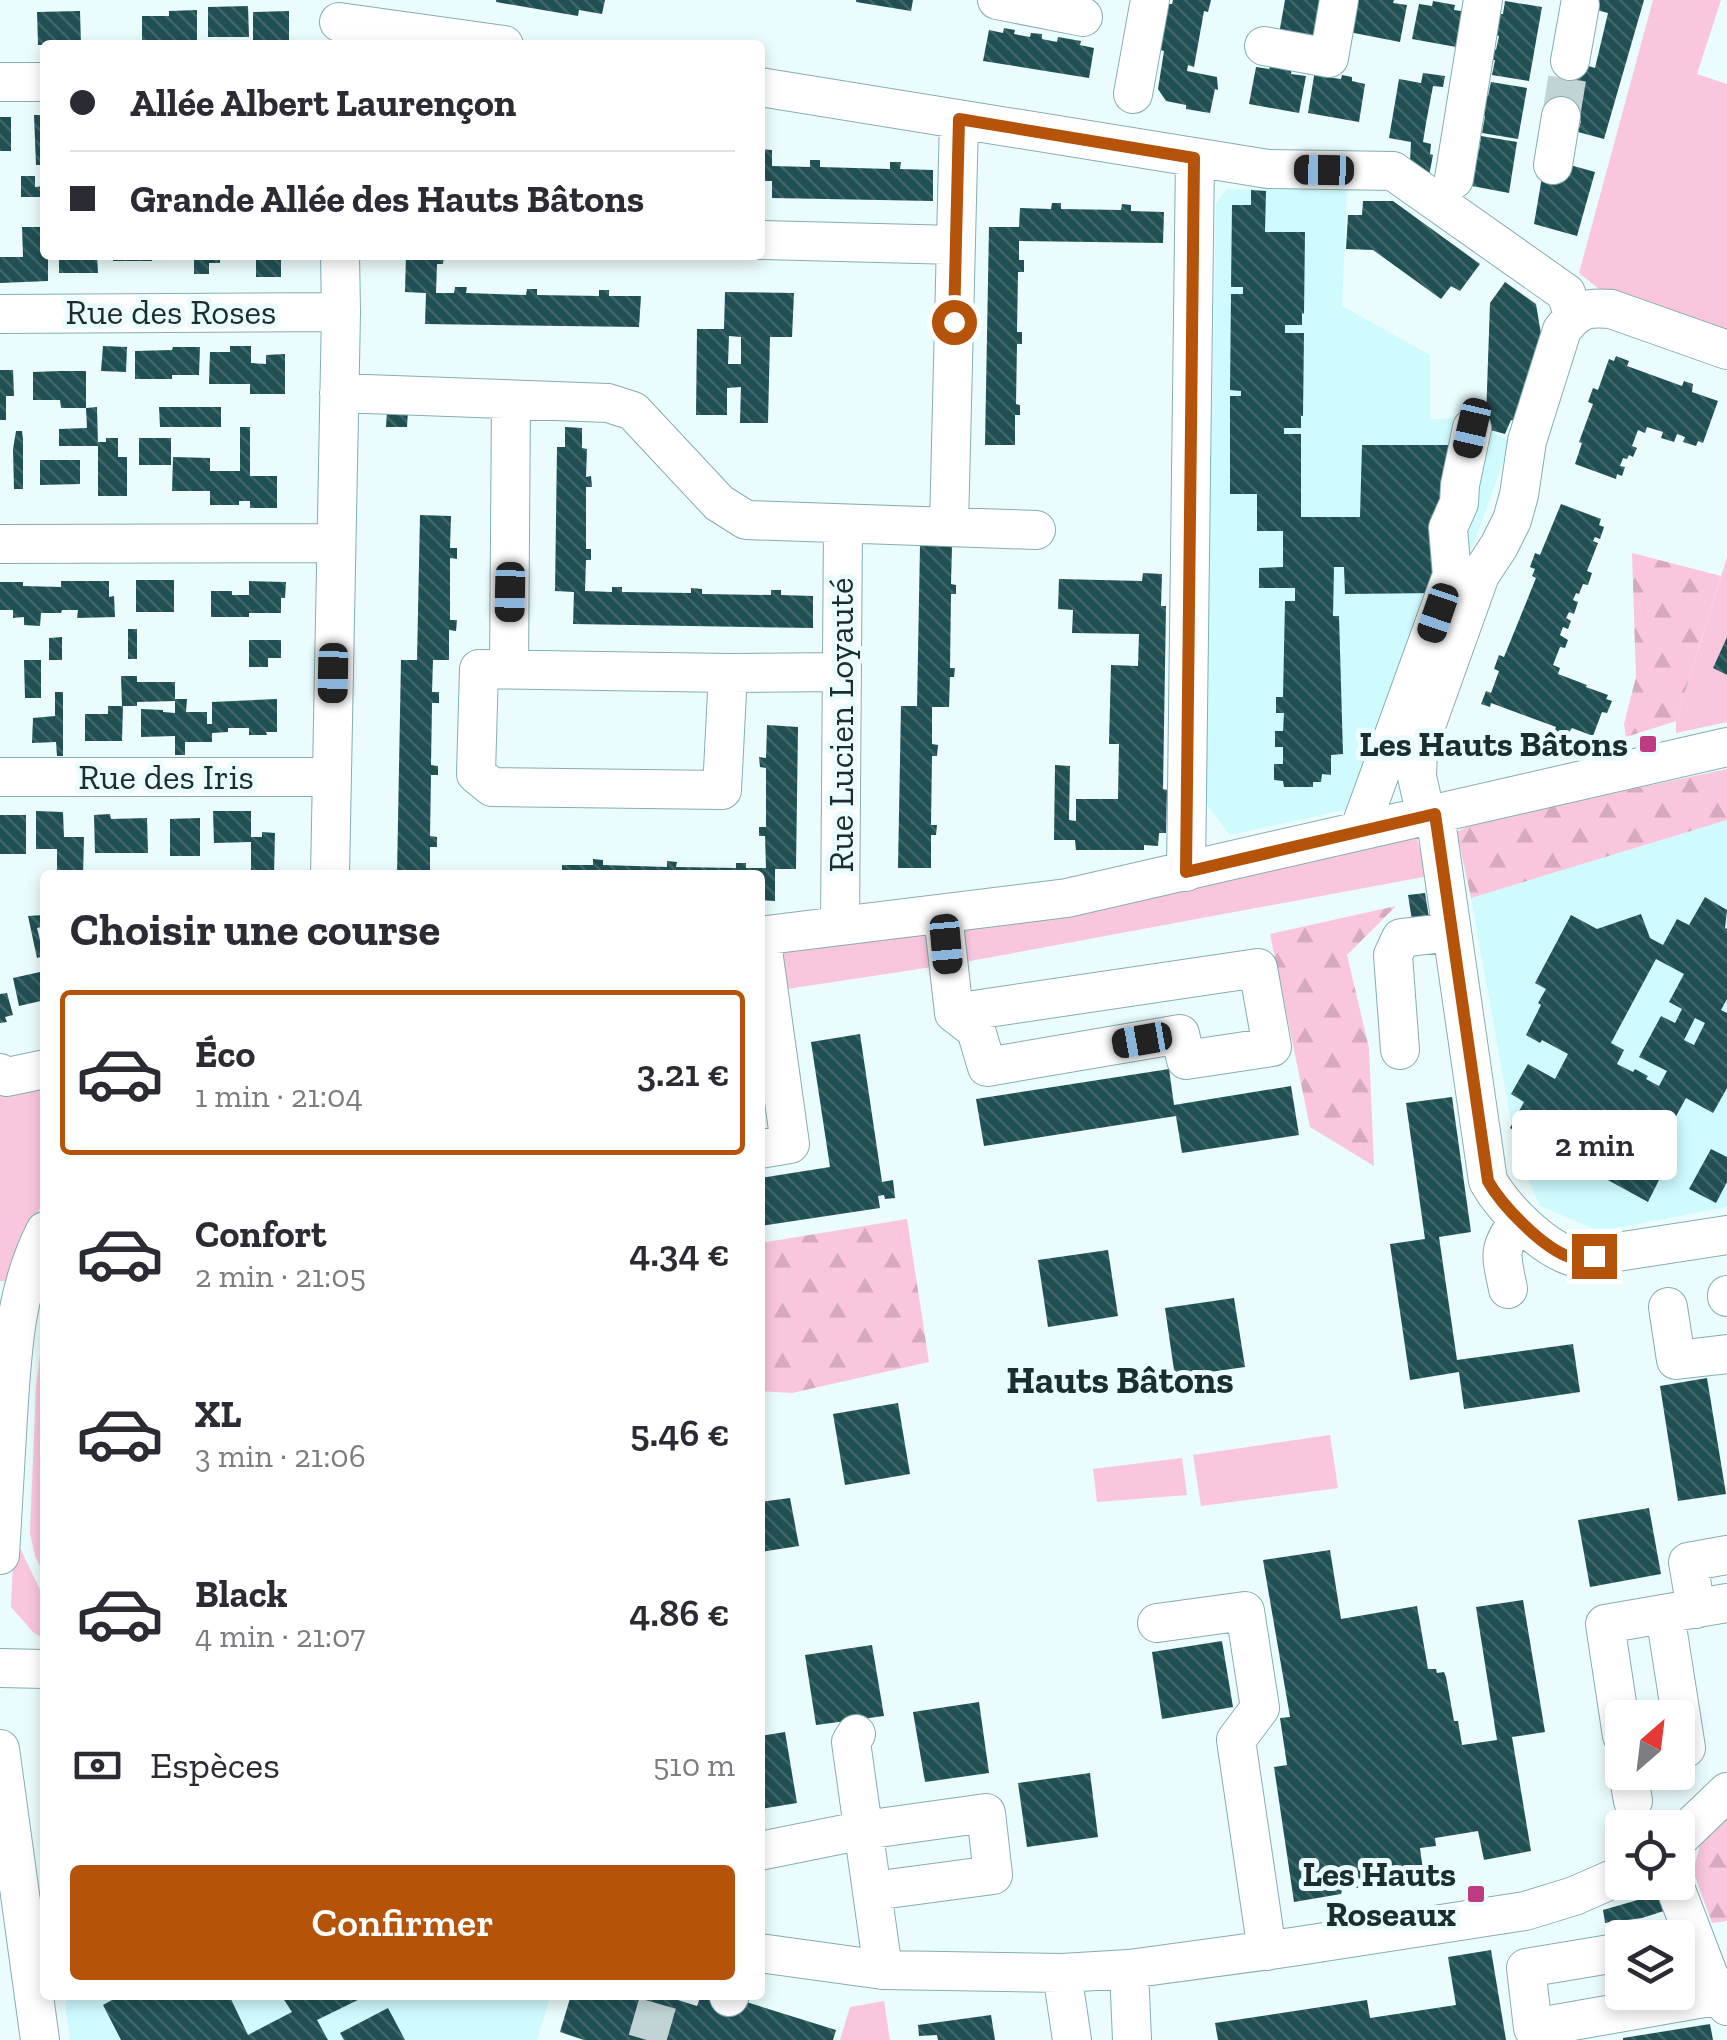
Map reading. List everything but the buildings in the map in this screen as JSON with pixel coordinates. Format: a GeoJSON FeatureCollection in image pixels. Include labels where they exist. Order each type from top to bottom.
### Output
{"type":"FeatureCollection","features":[{"type":"Feature","properties":{"kind":"street"},"geometry":{"type":"LineString","coordinates":[[997,0],[1059,9]]}},
{"type":"Feature","properties":{"kind":"street"},"geometry":{"type":"LineString","coordinates":[[1133,94],[1150,0]]}},
{"type":"Feature","properties":{"kind":"street"},"geometry":{"type":"LineString","coordinates":[[1264,46],[1329,58],[1338,0]]}},
{"type":"Feature","properties":{"kind":"street"},"geometry":{"type":"LineString","coordinates":[[1454,179],[1483,0]]}},
{"type":"Feature","properties":{"kind":"street"},"geometry":{"type":"LineString","coordinates":[[1570,61],[1580,6]]}},
{"type":"Feature","properties":{"kind":"street"},"geometry":{"type":"LineString","coordinates":[[339,22],[466,40]]}},
{"type":"Feature","properties":{"kind":"street"},"geometry":{"type":"LineString","coordinates":[[0,82],[40,82]]}},
{"type":"Feature","properties":{"kind":"street"},"geometry":{"type":"LineString","coordinates":[[765,88],[1268,169],[1394,171],[1566,293],[1573,315]]}},
{"type":"Feature","properties":{"kind":"street"},"geometry":{"type":"LineString","coordinates":[[1553,165],[1561,116]]}},
{"type":"Feature","properties":{"kind":"street"},"geometry":{"type":"LineString","coordinates":[[948,526],[959,119]]}},
{"type":"Feature","properties":{"kind":"street"},"geometry":{"type":"LineString","coordinates":[[1186,872],[1194,158]]}},
{"type":"Feature","properties":{"kind":"street"},"geometry":{"type":"LineString","coordinates":[[765,240],[956,245]]}},
{"type":"Feature","properties":{"kind":"street"},"geometry":{"type":"LineString","coordinates":[[330,870],[340,260]]}},
{"type":"Feature","properties":{"kind":"street"},"geometry":{"type":"LineString","coordinates":[[1727,350],[1611,309],[1591,308],[1573,315],[1562,330],[1527,441],[1520,495],[1512,520],[1480,576],[1418,748],[1417,776],[1430,815],[1452,932],[1488,1181],[1497,1197],[1554,1248],[1578,1258],[1727,1236]]}},
{"type":"Feature","properties":{"kind":"street","name":"Rue des Roses"},"geometry":{"type":"LineString","coordinates":[[0,314],[341,312]]}},
{"type":"Feature","properties":{"kind":"street"},"geometry":{"type":"LineString","coordinates":[[340,393],[608,403],[632,412],[719,503],[746,520],[1036,530]]}},
{"type":"Feature","properties":{"kind":"street"},"geometry":{"type":"LineString","coordinates":[[509,669],[511,400]]}},
{"type":"Feature","properties":{"kind":"street"},"geometry":{"type":"LineString","coordinates":[[1360,831],[1452,575],[1448,528],[1459,503],[1472,428]]}},
{"type":"Feature","properties":{"kind":"street","name":"Rue Lucien Loyauté"},"geometry":{"type":"LineString","coordinates":[[840,926],[842,524]]}},
{"type":"Feature","properties":{"kind":"street"},"geometry":{"type":"LineString","coordinates":[[0,544],[336,543]]}},
{"type":"Feature","properties":{"kind":"street"},"geometry":{"type":"LineString","coordinates":[[728,673],[722,790],[492,787],[476,774],[479,669],[842,672]]}},
{"type":"Feature","properties":{"kind":"street"},"geometry":{"type":"LineString","coordinates":[[765,935],[1067,898],[1727,747]]}},
{"type":"Feature","properties":{"kind":"street","name":"Rue des Iris"},"geometry":{"type":"LineString","coordinates":[[0,778],[332,777]]}},
{"type":"Feature","properties":{"kind":"street"},"geometry":{"type":"LineString","coordinates":[[943,915],[954,1013],[976,1030],[987,1066],[1180,1034],[1186,1060],[1272,1047],[1258,968],[954,1013]]}},
{"type":"Feature","properties":{"kind":"street"},"geometry":{"type":"LineString","coordinates":[[1400,1050],[1393,956],[1401,938],[1452,932]]}},
{"type":"Feature","properties":{"kind":"street"},"geometry":{"type":"LineString","coordinates":[[765,1002],[790,1144],[765,1142]]}},
{"type":"Feature","properties":{"kind":"street"},"geometry":{"type":"LineString","coordinates":[[0,1073],[8,1077],[40,1070]]}},
{"type":"Feature","properties":{"kind":"street"},"geometry":{"type":"LineString","coordinates":[[1508,1289],[1501,1255],[1503,1242],[1519,1220]]}},
{"type":"Feature","properties":{"kind":"street"},"geometry":{"type":"LineString","coordinates":[[0,1555],[12,1346],[21,1294],[40,1241]]}},
{"type":"Feature","properties":{"kind":"street"},"geometry":{"type":"LineString","coordinates":[[1668,1307],[1676,1360],[1727,1354]]}},
{"type":"Feature","properties":{"kind":"street"},"geometry":{"type":"LineString","coordinates":[[1689,1700],[1696,1609],[1688,1562],[1727,1555]]}},
{"type":"Feature","properties":{"kind":"street"},"geometry":{"type":"LineString","coordinates":[[1617,1700],[1605,1624],[1696,1609]]}},
{"type":"Feature","properties":{"kind":"street"},"geometry":{"type":"LineString","coordinates":[[1157,1623],[1245,1611],[1260,1708],[1236,1740],[1267,1951]]}},
{"type":"Feature","properties":{"kind":"street"},"geometry":{"type":"LineString","coordinates":[[0,1668],[40,1669]]}},
{"type":"Feature","properties":{"kind":"street"},"geometry":{"type":"LineString","coordinates":[[856,1734],[851,1742],[883,1970]]}},
{"type":"Feature","properties":{"kind":"street"},"geometry":{"type":"LineString","coordinates":[[0,1749],[37,2037]]}},
{"type":"Feature","properties":{"kind":"street"},"geometry":{"type":"LineString","coordinates":[[1695,1823],[1727,1792]]}},
{"type":"Feature","properties":{"kind":"street"},"geometry":{"type":"LineString","coordinates":[[765,1850],[864,1830],[986,1813],[993,1875],[873,1891]]}},
{"type":"Feature","properties":{"kind":"street"},"geometry":{"type":"LineString","coordinates":[[765,1954],[883,1970],[1062,1974],[1129,1969],[1525,1911],[1605,1883]]}},
{"type":"Feature","properties":{"kind":"street"},"geometry":{"type":"LineString","coordinates":[[1605,1955],[1526,1968],[1533,2028],[1656,2010]]}},
{"type":"Feature","properties":{"kind":"street"},"geometry":{"type":"LineString","coordinates":[[1695,1955],[1724,2000],[1695,2004]]}},
{"type":"Feature","properties":{"kind":"street"},"geometry":{"type":"LineString","coordinates":[[1129,1969],[1140,2035]]}},
{"type":"Feature","properties":{"kind":"street"},"geometry":{"type":"LineString","coordinates":[[1062,1974],[1072,2040]]}},
{"type":"Feature","properties":{"kind":"shaded area"},"geometry":{"type":"Polygon","coordinates":[[[1227,189],[1347,190],[1342,306],[1430,355],[1430,419],[1463,418],[1511,441],[1379,802],[1230,835],[1205,802],[1216,203],[1227,189]]]}},
{"type":"Feature","properties":{"kind":"shaded area"},"geometry":{"type":"Polygon","coordinates":[[[1727,820],[1727,1207],[1600,1231],[1540,1206],[1517,1154],[1471,898],[1727,820]]]}},
{"type":"Feature","properties":{"kind":"shaded area"},"geometry":{"type":"Polygon","coordinates":[[[68,2000],[549,2000],[537,2040],[70,2040],[68,2000]]]}},
{"type":"Feature","properties":{"kind":"green space"},"geometry":{"type":"Polygon","coordinates":[[[1653,0],[1721,0],[1697,74],[1727,84],[1727,333],[1599,289],[1579,273],[1653,0]]]}},
{"type":"Feature","properties":{"kind":"green space"},"geometry":{"type":"Polygon","coordinates":[[[1632,553],[1721,576],[1676,721],[1626,737],[1624,724],[1636,677],[1632,553]]]}},
{"type":"Feature","properties":{"kind":"green space"},"geometry":{"type":"Polygon","coordinates":[[[1727,557],[1727,637],[1713,668],[1727,675],[1727,722],[1676,733],[1676,721],[1727,557]]]}},
{"type":"Feature","properties":{"kind":"green space"},"geometry":{"type":"Polygon","coordinates":[[[1727,769],[1727,820],[1471,898],[1457,832],[1474,823],[1727,769]]]}},
{"type":"Feature","properties":{"kind":"green space"},"geometry":{"type":"Polygon","coordinates":[[[1416,837],[1429,876],[965,962],[765,992],[765,954],[1416,837]]]}},
{"type":"Feature","properties":{"kind":"green space"},"geometry":{"type":"Polygon","coordinates":[[[1396,906],[1347,955],[1369,1048],[1374,1166],[1310,1127],[1270,934],[1396,906]]]}},
{"type":"Feature","properties":{"kind":"green space"},"geometry":{"type":"Polygon","coordinates":[[[40,1085],[40,1208],[10,1281],[0,1281],[0,1086],[40,1085]]]}},
{"type":"Feature","properties":{"kind":"green space"},"geometry":{"type":"Polygon","coordinates":[[[907,1219],[929,1362],[792,1393],[765,1391],[765,1242],[907,1219]]]}},
{"type":"Feature","properties":{"kind":"green space"},"geometry":{"type":"Polygon","coordinates":[[[40,1355],[40,1566],[30,1533],[40,1355]]]}},
{"type":"Feature","properties":{"kind":"green space"},"geometry":{"type":"Polygon","coordinates":[[[1330,1435],[1338,1488],[1201,1506],[1193,1455],[1330,1435]]]}},
{"type":"Feature","properties":{"kind":"green space"},"geometry":{"type":"Polygon","coordinates":[[[1182,1458],[1187,1495],[1097,1502],[1093,1469],[1182,1458]]]}},
{"type":"Feature","properties":{"kind":"green space"},"geometry":{"type":"Polygon","coordinates":[[[16,1497],[21,1497],[20,1548],[40,1590],[40,1637],[11,1607],[16,1497]]]}},
{"type":"Feature","properties":{"kind":"green space"},"geometry":{"type":"Polygon","coordinates":[[[1727,1809],[1727,1921],[1712,1923],[1695,1876],[1704,1831],[1727,1809]]]}},
{"type":"Feature","properties":{"kind":"green space"},"geometry":{"type":"Polygon","coordinates":[[[884,2001],[890,2040],[840,2040],[850,2007],[884,2001]]]}},
{"type":"Feature","properties":{"kind":"tunnel"},"geometry":{"type":"LineString","coordinates":[[1561,116],[1570,61]]}},
{"type":"Feature","properties":{"kind":"tunnel"},"geometry":{"type":"LineString","coordinates":[[647,2040],[659,2000]]}},
{"type":"Feature","properties":{"kind":"place","name":"Les Hauts Bâtons"},"geometry":{"type":"Point","coordinates":[1648,744]}},
{"type":"Feature","properties":{"kind":"place","name":"Les Hauts Roseaux"},"geometry":{"type":"Point","coordinates":[1476,1894]}},
{"type":"Feature","properties":{"kind":"district","name":"Hauts Bâtons"},"geometry":{"type":"Point","coordinates":[1120,1380]}},
{"type":"Feature","properties":{"kind":"route"},"geometry":{"type":"LineString","coordinates":[[954,322],[959,119],[1194,158],[1186,872],[1435,814],[1488,1181],[1519,1220],[1554,1248],[1578,1258],[1594,1256]]}}]}
